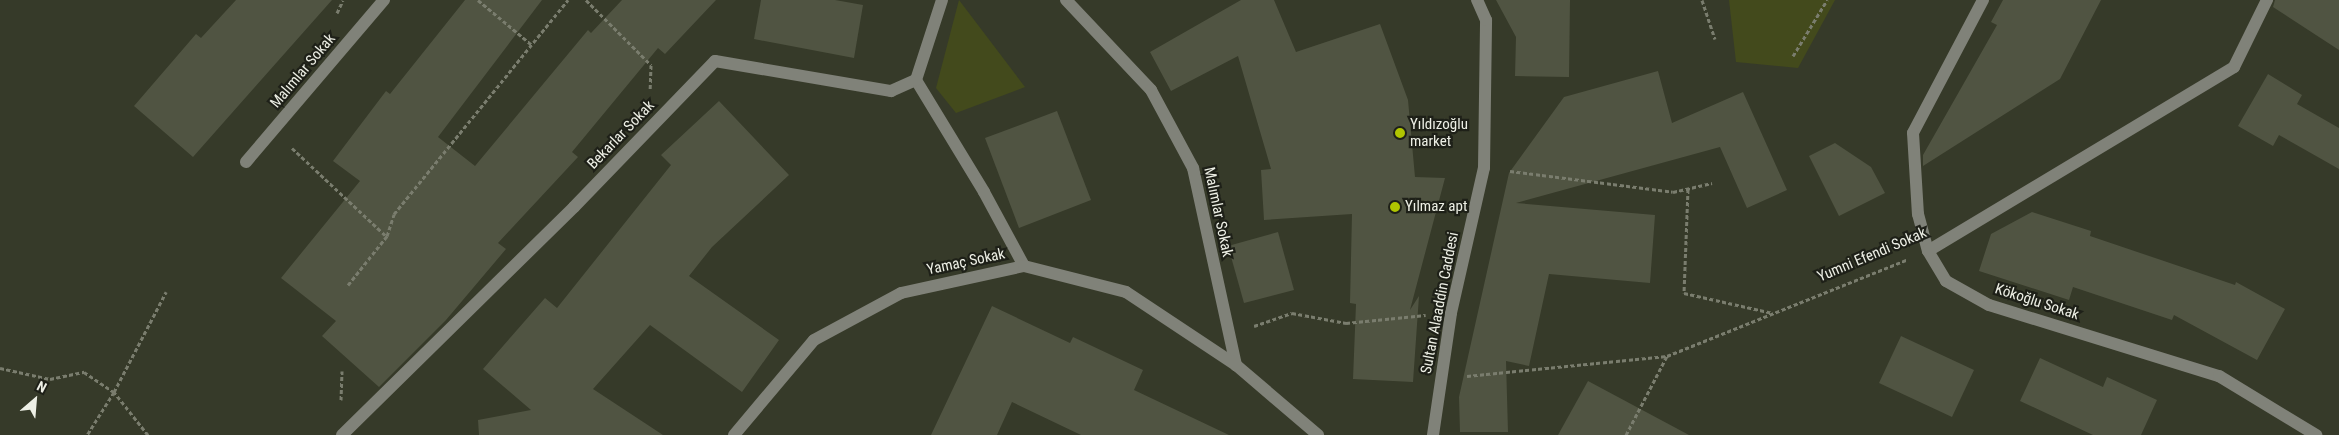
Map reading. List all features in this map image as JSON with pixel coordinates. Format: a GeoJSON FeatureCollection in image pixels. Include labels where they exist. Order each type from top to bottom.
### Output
{"type":"FeatureCollection","features":[{"type":"Feature","properties":{"kind":"street","name":"Malımlar Sokak"},"geometry":{"type":"LineString","coordinates":[[246,162],[384,0]]}},
{"type":"Feature","properties":{"kind":"street"},"geometry":{"type":"LineString","coordinates":[[942,0],[916,80],[984,192],[1024,266]]}},
{"type":"Feature","properties":{"kind":"street","name":"Malımlar Sokak"},"geometry":{"type":"LineString","coordinates":[[1066,0],[1151,90],[1192,168],[1227,334],[1236,365]]}},
{"type":"Feature","properties":{"kind":"street","name":"Sultan Alaaddin Caddesi"},"geometry":{"type":"LineString","coordinates":[[1434,435],[1451,313],[1484,168],[1486,20],[1477,0]]}},
{"type":"Feature","properties":{"kind":"street","name":"Kökoğlu Sokak"},"geometry":{"type":"LineString","coordinates":[[1983,0],[1913,133],[1918,214],[1928,251],[1946,281],[1989,305],[2219,376],[2316,435]]}},
{"type":"Feature","properties":{"kind":"street","name":"Yumni Efendi Sokak"},"geometry":{"type":"LineString","coordinates":[[1928,251],[2234,67],[2267,0]]}},
{"type":"Feature","properties":{"kind":"street","name":"Bekarlar Sokak"},"geometry":{"type":"LineString","coordinates":[[342,435],[574,207],[715,61],[891,91],[916,80]]}},
{"type":"Feature","properties":{"kind":"street","name":"Yamaç Sokak"},"geometry":{"type":"LineString","coordinates":[[734,435],[814,340],[901,293],[1024,266],[1126,292],[1236,365]]}},
{"type":"Feature","properties":{"kind":"street"},"geometry":{"type":"LineString","coordinates":[[1236,365],[1318,435]]}},
{"type":"Feature","properties":{"kind":"path"},"geometry":{"type":"LineString","coordinates":[[334,20],[342,0]]}},
{"type":"Feature","properties":{"kind":"path"},"geometry":{"type":"LineString","coordinates":[[478,0],[532,45]]}},
{"type":"Feature","properties":{"kind":"path"},"geometry":{"type":"LineString","coordinates":[[348,285],[387,236],[394,214],[568,0]]}},
{"type":"Feature","properties":{"kind":"path"},"geometry":{"type":"LineString","coordinates":[[586,0],[651,65],[649,91]]}},
{"type":"Feature","properties":{"kind":"path"},"geometry":{"type":"LineString","coordinates":[[1702,0],[1715,39]]}},
{"type":"Feature","properties":{"kind":"path"},"geometry":{"type":"LineString","coordinates":[[1793,56],[1827,0]]}},
{"type":"Feature","properties":{"kind":"path"},"geometry":{"type":"LineString","coordinates":[[273,131],[387,236]]}},
{"type":"Feature","properties":{"kind":"path"},"geometry":{"type":"LineString","coordinates":[[1484,168],[1673,192],[1712,183]]}},
{"type":"Feature","properties":{"kind":"path"},"geometry":{"type":"LineString","coordinates":[[1688,189],[1684,293],[1773,313]]}},
{"type":"Feature","properties":{"kind":"path","name":"Yumni Efendi Sokak"},"geometry":{"type":"LineString","coordinates":[[1441,378],[1667,356],[1928,251]]}},
{"type":"Feature","properties":{"kind":"path"},"geometry":{"type":"LineString","coordinates":[[87,435],[114,392],[166,292]]}},
{"type":"Feature","properties":{"kind":"path"},"geometry":{"type":"LineString","coordinates":[[1227,334],[1292,313],[1346,323],[1451,313]]}},
{"type":"Feature","properties":{"kind":"path"},"geometry":{"type":"LineString","coordinates":[[1626,435],[1667,356]]}},
{"type":"Feature","properties":{"kind":"path"},"geometry":{"type":"LineString","coordinates":[[0,368],[50,379],[84,372],[114,392],[148,435]]}},
{"type":"Feature","properties":{"kind":"green space"},"geometry":{"type":"Polygon","coordinates":[[[959,0],[1025,87],[956,113],[936,88],[959,0]]]}},
{"type":"Feature","properties":{"kind":"green space"},"geometry":{"type":"Polygon","coordinates":[[[1729,0],[1835,0],[1798,68],[1736,62],[1729,0]]]}},
{"type":"Feature","properties":{"kind":"building"},"geometry":{"type":"Polygon","coordinates":[[[236,0],[332,0],[193,157],[134,106],[196,34],[201,38],[236,0]]]}},
{"type":"Feature","properties":{"kind":"building"},"geometry":{"type":"Polygon","coordinates":[[[465,0],[542,0],[438,137],[475,166],[588,30],[591,33],[622,0],[716,0],[665,54],[658,48],[572,152],[578,157],[498,243],[506,249],[446,320],[379,387],[322,336],[336,321],[281,278],[360,181],[333,161],[386,91],[390,94],[465,0]]]}},
{"type":"Feature","properties":{"kind":"building"},"geometry":{"type":"Polygon","coordinates":[[[761,0],[835,0],[863,5],[854,58],[754,39],[761,0]]]}},
{"type":"Feature","properties":{"kind":"building"},"geometry":{"type":"Polygon","coordinates":[[[1241,0],[1274,0],[1296,52],[1380,24],[1408,100],[1415,177],[1445,178],[1410,310],[1419,296],[1413,382],[1353,379],[1356,304],[1350,303],[1352,214],[1264,220],[1261,170],[1271,169],[1238,56],[1171,91],[1150,52],[1241,0]]]}},
{"type":"Feature","properties":{"kind":"building"},"geometry":{"type":"Polygon","coordinates":[[[1496,0],[1570,0],[1569,77],[1515,76],[1516,37],[1496,0]]]}},
{"type":"Feature","properties":{"kind":"building"},"geometry":{"type":"Polygon","coordinates":[[[2003,0],[2101,0],[2060,79],[1923,166],[1923,155],[1997,25],[1991,22],[2003,0]]]}},
{"type":"Feature","properties":{"kind":"building"},"geometry":{"type":"Polygon","coordinates":[[[2275,0],[2339,0],[2339,50],[2273,7],[2275,0]]]}},
{"type":"Feature","properties":{"kind":"building"},"geometry":{"type":"Polygon","coordinates":[[[1658,71],[1672,123],[1743,92],[1787,190],[1747,208],[1720,147],[1516,203],[1655,215],[1650,283],[1549,274],[1529,366],[1506,361],[1508,432],[1460,432],[1459,397],[1509,173],[1564,97],[1658,71]]]}},
{"type":"Feature","properties":{"kind":"building"},"geometry":{"type":"Polygon","coordinates":[[[2268,74],[2302,95],[2297,104],[2339,128],[2339,169],[2279,135],[2273,146],[2238,126],[2268,74]]]}},
{"type":"Feature","properties":{"kind":"building"},"geometry":{"type":"Polygon","coordinates":[[[719,101],[789,175],[712,247],[689,276],[779,340],[742,392],[650,325],[593,389],[663,435],[479,435],[478,420],[531,410],[483,369],[545,298],[557,308],[671,165],[661,155],[719,101]]]}},
{"type":"Feature","properties":{"kind":"building"},"geometry":{"type":"Polygon","coordinates":[[[1057,111],[1091,200],[1019,228],[985,138],[1057,111]]]}},
{"type":"Feature","properties":{"kind":"building"},"geometry":{"type":"Polygon","coordinates":[[[1835,143],[1871,167],[1885,193],[1839,216],[1809,156],[1835,143]]]}},
{"type":"Feature","properties":{"kind":"building"},"geometry":{"type":"Polygon","coordinates":[[[2032,212],[2091,231],[2090,236],[2235,285],[2236,282],[2285,309],[2257,360],[2174,315],[2172,320],[2073,287],[2069,300],[1979,271],[1991,234],[2032,212]]]}},
{"type":"Feature","properties":{"kind":"building"},"geometry":{"type":"Polygon","coordinates":[[[1278,232],[1294,290],[1244,303],[1228,246],[1278,232]]]}},
{"type":"Feature","properties":{"kind":"building"},"geometry":{"type":"Polygon","coordinates":[[[992,306],[1070,343],[1073,337],[1143,370],[1134,390],[1229,435],[1081,435],[1012,402],[997,435],[931,435],[992,306]]]}},
{"type":"Feature","properties":{"kind":"building"},"geometry":{"type":"Polygon","coordinates":[[[1901,336],[1974,370],[1952,417],[1879,383],[1901,336]]]}},
{"type":"Feature","properties":{"kind":"building"},"geometry":{"type":"Polygon","coordinates":[[[2040,358],[2103,387],[2107,377],[2157,400],[2141,435],[2093,435],[2020,401],[2040,358]]]}},
{"type":"Feature","properties":{"kind":"building"},"geometry":{"type":"Polygon","coordinates":[[[1588,381],[1689,435],[1558,435],[1588,381]]]}},
{"type":"Feature","properties":{"kind":"place","name":"Yıldızoğlu market"},"geometry":{"type":"Point","coordinates":[1400,133]}},
{"type":"Feature","properties":{"kind":"place","name":"Yılmaz apt"},"geometry":{"type":"Point","coordinates":[1395,207]}}]}
